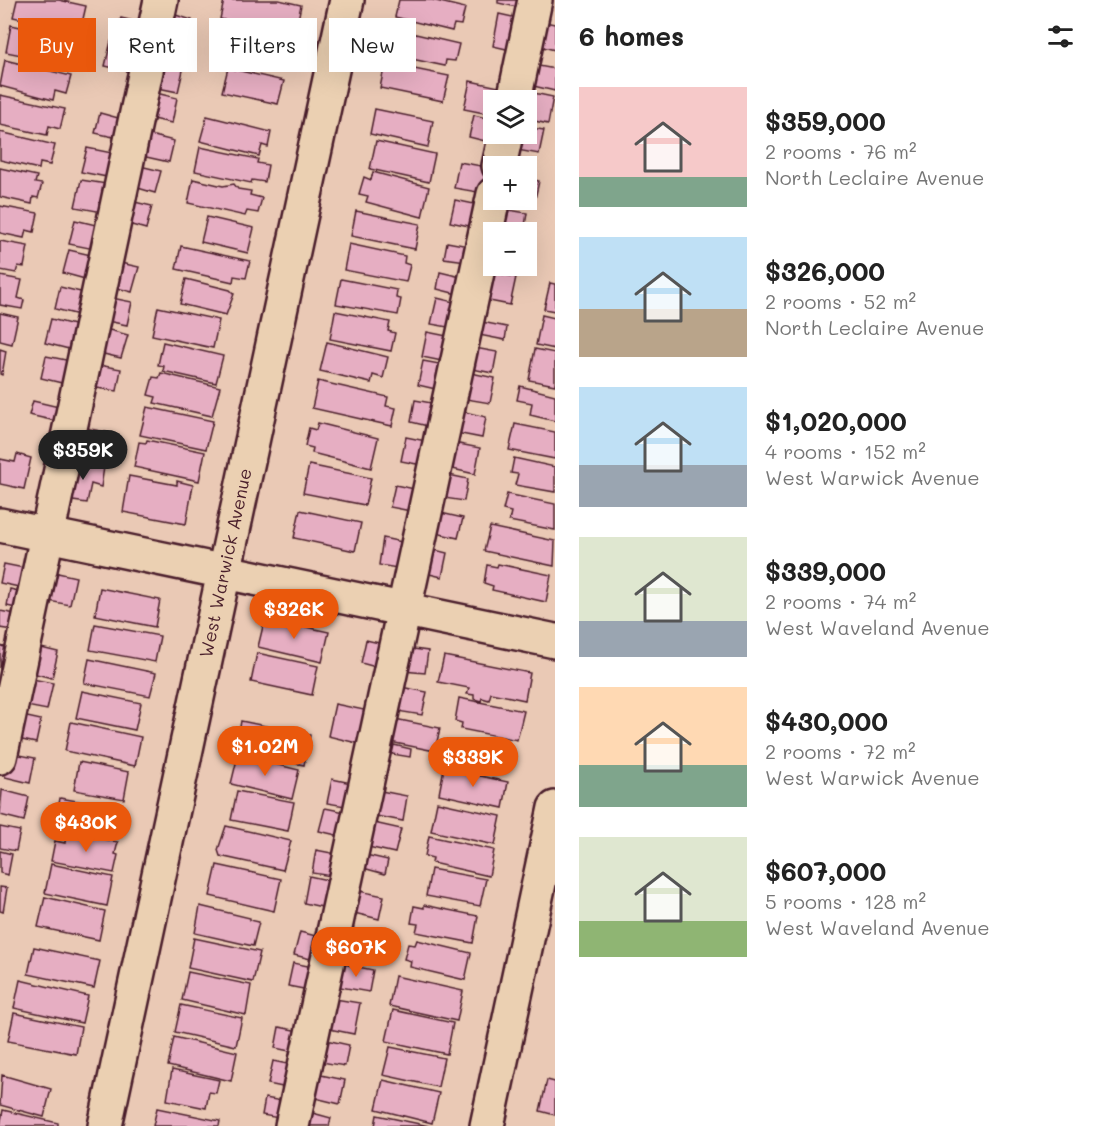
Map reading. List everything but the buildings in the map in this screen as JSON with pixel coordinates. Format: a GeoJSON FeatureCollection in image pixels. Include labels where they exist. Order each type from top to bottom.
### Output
{"type":"FeatureCollection","features":[{"type":"Feature","properties":{"kind":"street"},"geometry":{"type":"LineString","coordinates":[[0,757],[160,0]]}},
{"type":"Feature","properties":{"kind":"street","name":"West Warwick Avenue"},"geometry":{"type":"LineString","coordinates":[[105,1126],[346,0]]}},
{"type":"Feature","properties":{"kind":"street"},"geometry":{"type":"LineString","coordinates":[[516,90],[535,0]]}},
{"type":"Feature","properties":{"kind":"street"},"geometry":{"type":"LineString","coordinates":[[292,1126],[491,210]]}},
{"type":"Feature","properties":{"kind":"street"},"geometry":{"type":"LineString","coordinates":[[0,525],[555,641]]}},
{"type":"Feature","properties":{"kind":"street"},"geometry":{"type":"LineString","coordinates":[[487,1126],[555,808]]}}]}
